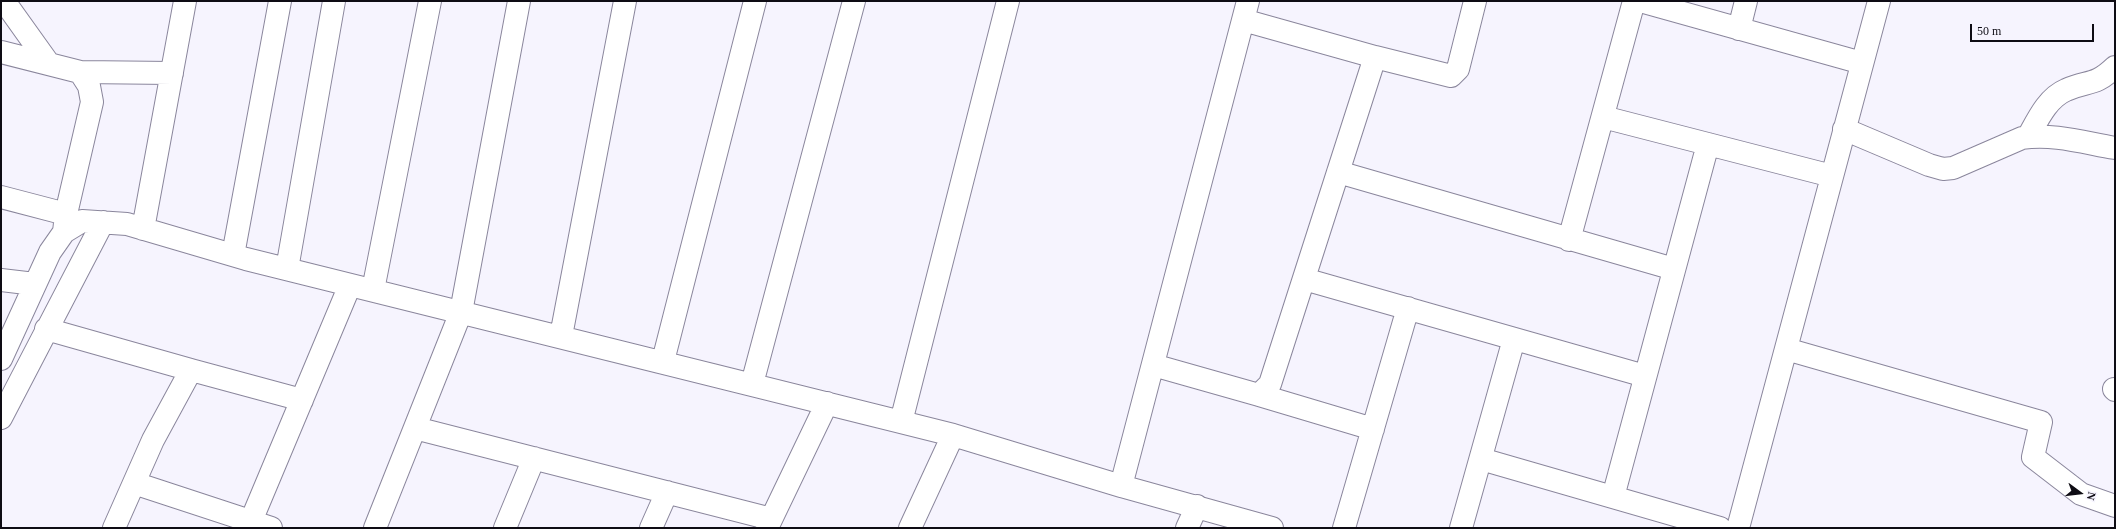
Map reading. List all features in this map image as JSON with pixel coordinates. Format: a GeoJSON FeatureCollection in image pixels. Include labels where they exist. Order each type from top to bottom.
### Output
{"type":"FeatureCollection","features":[{"type":"Feature","properties":{"kind":"street"},"geometry":{"type":"LineString","coordinates":[[4,1],[49,64]]}},
{"type":"Feature","properties":{"kind":"street"},"geometry":{"type":"LineString","coordinates":[[143,229],[185,1]]}},
{"type":"Feature","properties":{"kind":"street"},"geometry":{"type":"LineString","coordinates":[[233,255],[280,1]]}},
{"type":"Feature","properties":{"kind":"street"},"geometry":{"type":"LineString","coordinates":[[287,269],[334,1]]}},
{"type":"Feature","properties":{"kind":"street"},"geometry":{"type":"LineString","coordinates":[[373,290],[430,1]]}},
{"type":"Feature","properties":{"kind":"street"},"geometry":{"type":"LineString","coordinates":[[375,528],[461,312],[519,1]]}},
{"type":"Feature","properties":{"kind":"street"},"geometry":{"type":"LineString","coordinates":[[561,336],[625,1]]}},
{"type":"Feature","properties":{"kind":"street"},"geometry":{"type":"LineString","coordinates":[[663,362],[755,1]]}},
{"type":"Feature","properties":{"kind":"street"},"geometry":{"type":"LineString","coordinates":[[752,384],[854,1]]}},
{"type":"Feature","properties":{"kind":"street"},"geometry":{"type":"LineString","coordinates":[[901,422],[1008,1]]}},
{"type":"Feature","properties":{"kind":"street"},"geometry":{"type":"LineString","coordinates":[[1121,486],[1245,11],[1375,57],[1451,76],[1458,69],[1475,1]]}},
{"type":"Feature","properties":{"kind":"street"},"geometry":{"type":"LineString","coordinates":[[1568,240],[1634,1]]}},
{"type":"Feature","properties":{"kind":"street"},"geometry":{"type":"LineString","coordinates":[[1640,1],[1862,63]]}},
{"type":"Feature","properties":{"kind":"street"},"geometry":{"type":"LineString","coordinates":[[1739,29],[1746,1]]}},
{"type":"Feature","properties":{"kind":"street"},"geometry":{"type":"LineString","coordinates":[[1738,528],[1879,1]]}},
{"type":"Feature","properties":{"kind":"street"},"geometry":{"type":"LineString","coordinates":[[1,52],[80,72],[172,73]]}},
{"type":"Feature","properties":{"kind":"street"},"geometry":{"type":"LineString","coordinates":[[1259,394],[1270,384],[1375,57]]}},
{"type":"Feature","properties":{"kind":"street"},"geometry":{"type":"LineString","coordinates":[[2028,137],[2043,110],[2056,97],[2066,90],[2097,82],[2105,77],[2115,67]]}},
{"type":"Feature","properties":{"kind":"street"},"geometry":{"type":"LineString","coordinates":[[1,359],[50,252],[65,223],[92,102],[88,86],[80,72]]}},
{"type":"Feature","properties":{"kind":"street"},"geometry":{"type":"LineString","coordinates":[[1603,117],[1832,176]]}},
{"type":"Feature","properties":{"kind":"street"},"geometry":{"type":"LineString","coordinates":[[1844,130],[1929,165],[1943,169],[1953,168],[2028,137],[2049,136],[2115,148]]}},
{"type":"Feature","properties":{"kind":"street"},"geometry":{"type":"LineString","coordinates":[[1613,497],[1708,144]]}},
{"type":"Feature","properties":{"kind":"street"},"geometry":{"type":"LineString","coordinates":[[1338,172],[1568,240],[1674,269]]}},
{"type":"Feature","properties":{"kind":"street"},"geometry":{"type":"LineString","coordinates":[[1,197],[65,223],[82,220],[126,224],[287,269],[561,336],[953,435],[1121,486],[1272,528]]}},
{"type":"Feature","properties":{"kind":"street"},"geometry":{"type":"LineString","coordinates":[[1,418],[103,222]]}},
{"type":"Feature","properties":{"kind":"street"},"geometry":{"type":"LineString","coordinates":[[1304,279],[1645,376]]}},
{"type":"Feature","properties":{"kind":"street"},"geometry":{"type":"LineString","coordinates":[[3,285],[35,284]]}},
{"type":"Feature","properties":{"kind":"street"},"geometry":{"type":"LineString","coordinates":[[250,521],[350,285]]}},
{"type":"Feature","properties":{"kind":"street"},"geometry":{"type":"LineString","coordinates":[[1344,528],[1408,308]]}},
{"type":"Feature","properties":{"kind":"street"},"geometry":{"type":"LineString","coordinates":[[46,329],[302,400]]}},
{"type":"Feature","properties":{"kind":"street"},"geometry":{"type":"LineString","coordinates":[[1461,528],[1514,339]]}},
{"type":"Feature","properties":{"kind":"street"},"geometry":{"type":"LineString","coordinates":[[1786,349],[2041,422],[2033,457],[2081,494],[2115,506]]}},
{"type":"Feature","properties":{"kind":"street"},"geometry":{"type":"LineString","coordinates":[[1153,364],[1259,394],[1373,429]]}},
{"type":"Feature","properties":{"kind":"street"},"geometry":{"type":"LineString","coordinates":[[114,528],[153,440],[191,370]]}},
{"type":"Feature","properties":{"kind":"street"},"geometry":{"type":"LineString","coordinates":[[415,428],[667,492],[769,524],[827,403]]}},
{"type":"Feature","properties":{"kind":"street"},"geometry":{"type":"LineString","coordinates":[[910,528],[953,435]]}},
{"type":"Feature","properties":{"kind":"street"},"geometry":{"type":"LineString","coordinates":[[505,528],[534,458]]}},
{"type":"Feature","properties":{"kind":"street"},"geometry":{"type":"LineString","coordinates":[[1480,459],[1720,528]]}},
{"type":"Feature","properties":{"kind":"street"},"geometry":{"type":"LineString","coordinates":[[134,483],[271,528]]}},
{"type":"Feature","properties":{"kind":"street"},"geometry":{"type":"LineString","coordinates":[[652,528],[667,492]]}},
{"type":"Feature","properties":{"kind":"street"},"geometry":{"type":"LineString","coordinates":[[1187,528],[1197,506]]}}]}
